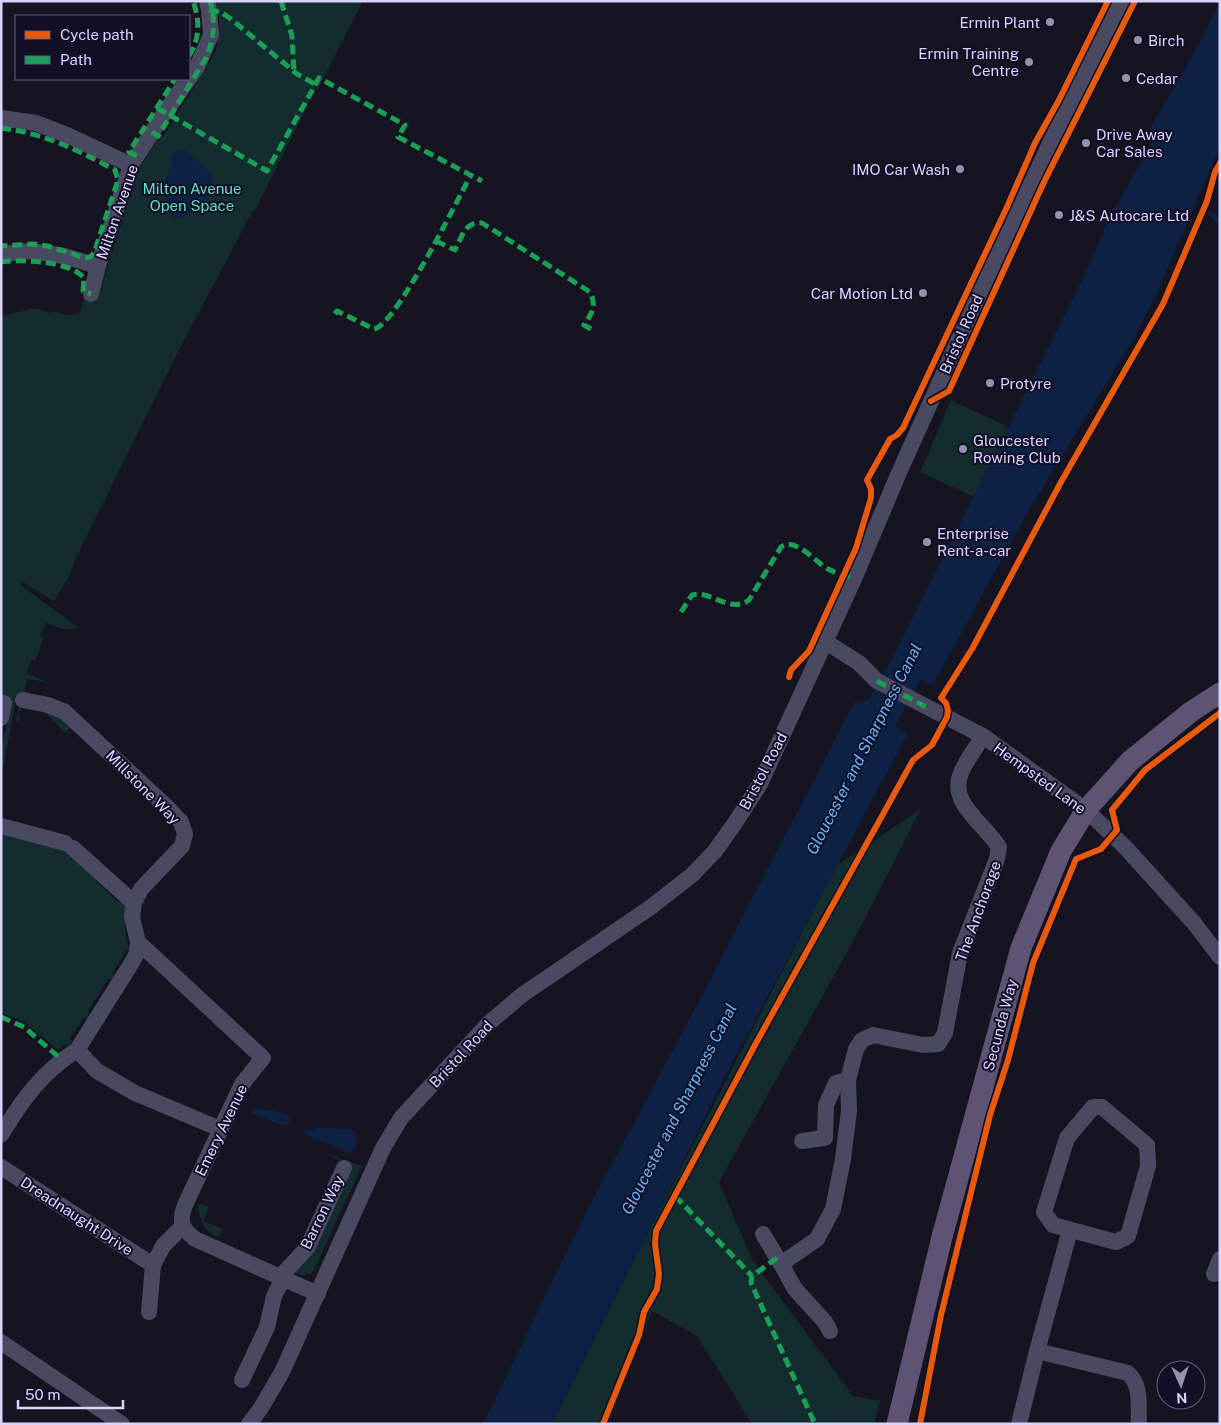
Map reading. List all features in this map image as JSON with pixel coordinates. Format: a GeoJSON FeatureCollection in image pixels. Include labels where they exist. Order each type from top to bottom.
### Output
{"type":"FeatureCollection","features":[{"type":"Feature","properties":{"kind":"main road","name":"Secunda Way"},"geometry":{"type":"LineString","coordinates":[[897,1424],[942,1237],[1021,948],[1061,851],[1086,810],[1130,761],[1192,711],[1220,693]]}},
{"type":"Feature","properties":{"kind":"street","name":"Milton Avenue"},"geometry":{"type":"LineString","coordinates":[[190,78],[198,67],[211,35],[207,1]]}},
{"type":"Feature","properties":{"kind":"street","name":"Bristol Road"},"geometry":{"type":"LineString","coordinates":[[250,1424],[282,1372],[383,1148],[401,1118],[490,1022],[522,995],[651,907],[692,875],[715,851],[760,784],[826,642],[976,301],[1053,136],[1122,1]]}},
{"type":"Feature","properties":{"kind":"street","name":"Milton Avenue"},"geometry":{"type":"LineString","coordinates":[[91,294],[98,266],[131,165],[165,112],[188,80]]}},
{"type":"Feature","properties":{"kind":"street"},"geometry":{"type":"LineString","coordinates":[[1,118],[36,122],[131,165]]}},
{"type":"Feature","properties":{"kind":"street"},"geometry":{"type":"LineString","coordinates":[[1,254],[31,251],[64,256],[98,266]]}},
{"type":"Feature","properties":{"kind":"street","name":"Hempsted Lane"},"geometry":{"type":"LineString","coordinates":[[826,642],[859,663],[878,681],[983,736],[1086,810],[1125,847],[1188,917],[1220,957]]}},
{"type":"Feature","properties":{"kind":"street","name":"Millstone Way"},"geometry":{"type":"LineString","coordinates":[[23,700],[48,704],[64,712],[181,822],[185,834],[182,846],[140,889],[134,903]]}},
{"type":"Feature","properties":{"kind":"street"},"geometry":{"type":"LineString","coordinates":[[1,702],[4,703],[1,718]]}},
{"type":"Feature","properties":{"kind":"street","name":"The Anchorage"},"geometry":{"type":"LineString","coordinates":[[781,1264],[817,1239],[833,1209],[843,1160],[849,1110],[848,1080],[856,1049],[862,1040],[873,1036],[923,1045],[938,1044],[945,1033],[960,953],[997,859],[999,847],[961,802],[956,786],[961,771],[983,736]]}},
{"type":"Feature","properties":{"kind":"street"},"geometry":{"type":"LineString","coordinates":[[1,826],[69,846],[134,903],[132,916],[138,942],[137,953],[131,964],[77,1050],[66,1056],[37,1082],[20,1104],[1,1135]]}},
{"type":"Feature","properties":{"kind":"street","name":"Emery Avenue"},"geometry":{"type":"LineString","coordinates":[[138,942],[263,1058],[242,1084],[220,1129],[181,1216],[183,1226]]}},
{"type":"Feature","properties":{"kind":"street"},"geometry":{"type":"LineString","coordinates":[[77,1050],[97,1070],[135,1093],[220,1129]]}},
{"type":"Feature","properties":{"kind":"street"},"geometry":{"type":"LineString","coordinates":[[802,1141],[825,1138],[826,1105],[836,1083],[848,1080]]}},
{"type":"Feature","properties":{"kind":"street"},"geometry":{"type":"LineString","coordinates":[[1093,1107],[1102,1107],[1147,1145],[1148,1166],[1128,1236],[1116,1242],[1070,1230],[1053,1225],[1044,1212],[1067,1138],[1093,1107]]}},
{"type":"Feature","properties":{"kind":"street","name":"Dreadnaught Drive"},"geometry":{"type":"LineString","coordinates":[[1,1167],[153,1265]]}},
{"type":"Feature","properties":{"kind":"street","name":"Barron Way"},"geometry":{"type":"LineString","coordinates":[[242,1380],[267,1327],[274,1296],[281,1278],[307,1248],[344,1168]]}},
{"type":"Feature","properties":{"kind":"street"},"geometry":{"type":"LineString","coordinates":[[149,1312],[153,1265],[163,1246],[183,1226],[186,1231],[196,1238],[318,1294]]}},
{"type":"Feature","properties":{"kind":"street"},"geometry":{"type":"LineString","coordinates":[[1019,1424],[1070,1230]]}},
{"type":"Feature","properties":{"kind":"street"},"geometry":{"type":"LineString","coordinates":[[763,1234],[795,1289],[825,1322],[830,1331]]}},
{"type":"Feature","properties":{"kind":"street"},"geometry":{"type":"LineString","coordinates":[[1,1342],[122,1424]]}},
{"type":"Feature","properties":{"kind":"street"},"geometry":{"type":"LineString","coordinates":[[1037,1351],[1128,1373],[1135,1380],[1138,1388],[1139,1424]]}},
{"type":"Feature","properties":{"kind":"green space","name":"Milton Avenue Open Space"},"geometry":{"type":"Polygon","coordinates":[[[215,1],[363,1],[255,210],[253,210],[178,352],[76,558],[71,573],[54,601],[21,581],[22,586],[79,628],[66,630],[46,623],[40,636],[44,638],[35,661],[32,660],[26,673],[47,682],[27,679],[22,704],[47,709],[73,725],[65,733],[45,712],[22,708],[19,712],[19,722],[16,722],[20,700],[16,699],[3,768],[1,768],[1,752],[12,699],[1,696],[1,316],[36,308],[50,313],[52,311],[66,315],[79,314],[85,295],[99,296],[137,172],[160,135],[163,137],[216,51],[219,17],[215,1]]]}},
{"type":"Feature","properties":{"kind":"green space","name":"Gloucester Rowing Club"},"geometry":{"type":"Polygon","coordinates":[[[951,400],[1008,427],[974,497],[920,472],[951,400]]]}},
{"type":"Feature","properties":{"kind":"green space"},"geometry":{"type":"Polygon","coordinates":[[[921,809],[850,947],[719,1182],[753,1261],[853,1396],[880,1401],[874,1424],[752,1424],[697,1336],[652,1311],[609,1424],[552,1424],[627,1273],[837,865],[921,809]]]}},
{"type":"Feature","properties":{"kind":"green space"},"geometry":{"type":"Polygon","coordinates":[[[1,834],[19,839],[25,836],[61,847],[97,876],[96,881],[118,902],[123,900],[126,903],[126,935],[128,946],[132,947],[130,951],[126,951],[113,972],[115,976],[113,979],[108,979],[88,1011],[90,1015],[88,1018],[84,1018],[70,1038],[72,1042],[68,1046],[65,1044],[60,1048],[56,1048],[25,1022],[1,1013],[1,834]]]}},
{"type":"Feature","properties":{"kind":"green space"},"geometry":{"type":"Polygon","coordinates":[[[327,1154],[362,1166],[314,1270],[310,1274],[301,1275],[292,1271],[351,1166],[327,1154]]]}},
{"type":"Feature","properties":{"kind":"green space"},"geometry":{"type":"Polygon","coordinates":[[[198,1203],[209,1207],[203,1221],[222,1229],[218,1237],[205,1228],[199,1214],[198,1203]]]}},
{"type":"Feature","properties":{"kind":"water","name":"Gloucester and Sharpness Canal"},"geometry":{"type":"Polygon","coordinates":[[[1220,3],[1220,147],[1160,286],[1134,338],[1026,515],[933,685],[920,680],[895,726],[907,735],[727,1073],[552,1424],[483,1424],[585,1214],[682,1033],[854,703],[869,700],[893,657],[1086,272],[1107,222],[1153,141],[1145,137],[1220,3]]]}},
{"type":"Feature","properties":{"kind":"water"},"geometry":{"type":"Polygon","coordinates":[[[179,149],[183,149],[202,164],[214,177],[211,193],[204,206],[192,214],[176,219],[167,211],[164,184],[171,165],[171,155],[179,149]]]}},
{"type":"Feature","properties":{"kind":"water"},"geometry":{"type":"Polygon","coordinates":[[[256,1108],[285,1113],[292,1120],[286,1125],[279,1124],[253,1114],[252,1110],[256,1108]]]}},
{"type":"Feature","properties":{"kind":"water"},"geometry":{"type":"Polygon","coordinates":[[[307,1129],[354,1130],[356,1146],[353,1152],[347,1154],[344,1150],[314,1139],[303,1132],[307,1129]]]}},
{"type":"Feature","properties":{"kind":"waterway"},"geometry":{"type":"LineString","coordinates":[[1210,213],[1220,222]]}},
{"type":"Feature","properties":{"kind":"marked path"},"geometry":{"type":"LineString","coordinates":[[190,54],[193,50],[198,29],[193,1]]}},
{"type":"Feature","properties":{"kind":"marked path"},"geometry":{"type":"LineString","coordinates":[[152,132],[158,136],[206,58],[213,30],[210,1]]}},
{"type":"Feature","properties":{"kind":"marked path"},"geometry":{"type":"LineString","coordinates":[[281,1],[292,36],[294,72]]}},
{"type":"Feature","properties":{"kind":"marked path"},"geometry":{"type":"LineString","coordinates":[[209,10],[221,12],[297,74],[315,84]]}},
{"type":"Feature","properties":{"kind":"marked path"},"geometry":{"type":"LineString","coordinates":[[157,108],[267,171],[319,78],[405,125],[398,137],[482,181]]}},
{"type":"Feature","properties":{"kind":"marked path"},"geometry":{"type":"LineString","coordinates":[[137,156],[129,152],[174,80]]}},
{"type":"Feature","properties":{"kind":"marked path"},"geometry":{"type":"LineString","coordinates":[[1,128],[46,138],[74,149],[115,170],[118,180],[94,253],[90,257],[85,258],[48,246],[32,244],[1,246]]}},
{"type":"Feature","properties":{"kind":"marked path"},"geometry":{"type":"LineString","coordinates":[[335,314],[337,311],[374,329],[384,322],[396,307],[425,261],[470,177]]}},
{"type":"Feature","properties":{"kind":"marked path"},"geometry":{"type":"LineString","coordinates":[[436,241],[455,250],[468,227],[476,223],[482,223],[590,292],[593,309],[584,325],[591,329]]}},
{"type":"Feature","properties":{"kind":"marked path"},"geometry":{"type":"LineString","coordinates":[[1,262],[45,262],[68,268],[78,272],[84,278],[83,291],[91,294]]}},
{"type":"Feature","properties":{"kind":"marked path"},"geometry":{"type":"LineString","coordinates":[[681,612],[692,595],[699,594],[734,604],[742,604],[749,600],[781,547],[787,545],[799,547],[828,569],[854,579]]}},
{"type":"Feature","properties":{"kind":"marked path"},"geometry":{"type":"LineString","coordinates":[[877,681],[930,709]]}},
{"type":"Feature","properties":{"kind":"marked path"},"geometry":{"type":"LineString","coordinates":[[1,1017],[24,1027],[62,1060]]}},
{"type":"Feature","properties":{"kind":"marked path"},"geometry":{"type":"LineString","coordinates":[[675,1196],[752,1276]]}},
{"type":"Feature","properties":{"kind":"marked path"},"geometry":{"type":"LineString","coordinates":[[777,1258],[752,1276],[751,1283],[815,1424]]}},
{"type":"Feature","properties":{"kind":"cycle path"},"geometry":{"type":"LineString","coordinates":[[789,677],[791,670],[809,651],[856,548],[871,498],[871,489],[867,480],[890,439],[903,428],[1035,143],[1059,100],[1108,1]]}},
{"type":"Feature","properties":{"kind":"cycle path"},"geometry":{"type":"LineString","coordinates":[[931,401],[949,391],[1044,182],[1135,1]]}},
{"type":"Feature","properties":{"kind":"cycle path"},"geometry":{"type":"LineString","coordinates":[[603,1424],[639,1335],[644,1312],[657,1289],[659,1274],[655,1244],[656,1231],[755,1045],[913,760],[932,745],[947,717],[946,703],[941,698],[972,649],[1061,482],[1163,304],[1207,201],[1215,172],[1220,163]]}},
{"type":"Feature","properties":{"kind":"cycle path"},"geometry":{"type":"LineString","coordinates":[[920,1424],[941,1315],[990,1115],[1008,1060],[1033,963],[1076,859],[1101,849],[1117,830],[1112,810],[1145,770],[1220,713]]}},
{"type":"Feature","properties":{"kind":"place","name":"Ermin Plant"},"geometry":{"type":"Point","coordinates":[1050,22]}},
{"type":"Feature","properties":{"kind":"place","name":"Birch"},"geometry":{"type":"Point","coordinates":[1138,40]}},
{"type":"Feature","properties":{"kind":"place","name":"Ermin Training Centre"},"geometry":{"type":"Point","coordinates":[1029,62]}},
{"type":"Feature","properties":{"kind":"place","name":"Cedar"},"geometry":{"type":"Point","coordinates":[1126,78]}},
{"type":"Feature","properties":{"kind":"place","name":"Drive Away Car Sales"},"geometry":{"type":"Point","coordinates":[1086,143]}},
{"type":"Feature","properties":{"kind":"place","name":"IMO Car Wash"},"geometry":{"type":"Point","coordinates":[960,169]}},
{"type":"Feature","properties":{"kind":"place","name":"J&S Autocare Ltd"},"geometry":{"type":"Point","coordinates":[1059,215]}},
{"type":"Feature","properties":{"kind":"place","name":"Car Motion Ltd"},"geometry":{"type":"Point","coordinates":[923,293]}},
{"type":"Feature","properties":{"kind":"place","name":"Protyre"},"geometry":{"type":"Point","coordinates":[990,383]}},
{"type":"Feature","properties":{"kind":"place","name":"Gloucester Rowing Club"},"geometry":{"type":"Point","coordinates":[963,449]}},
{"type":"Feature","properties":{"kind":"place","name":"Enterprise Rent-a-car"},"geometry":{"type":"Point","coordinates":[927,542]}}]}
